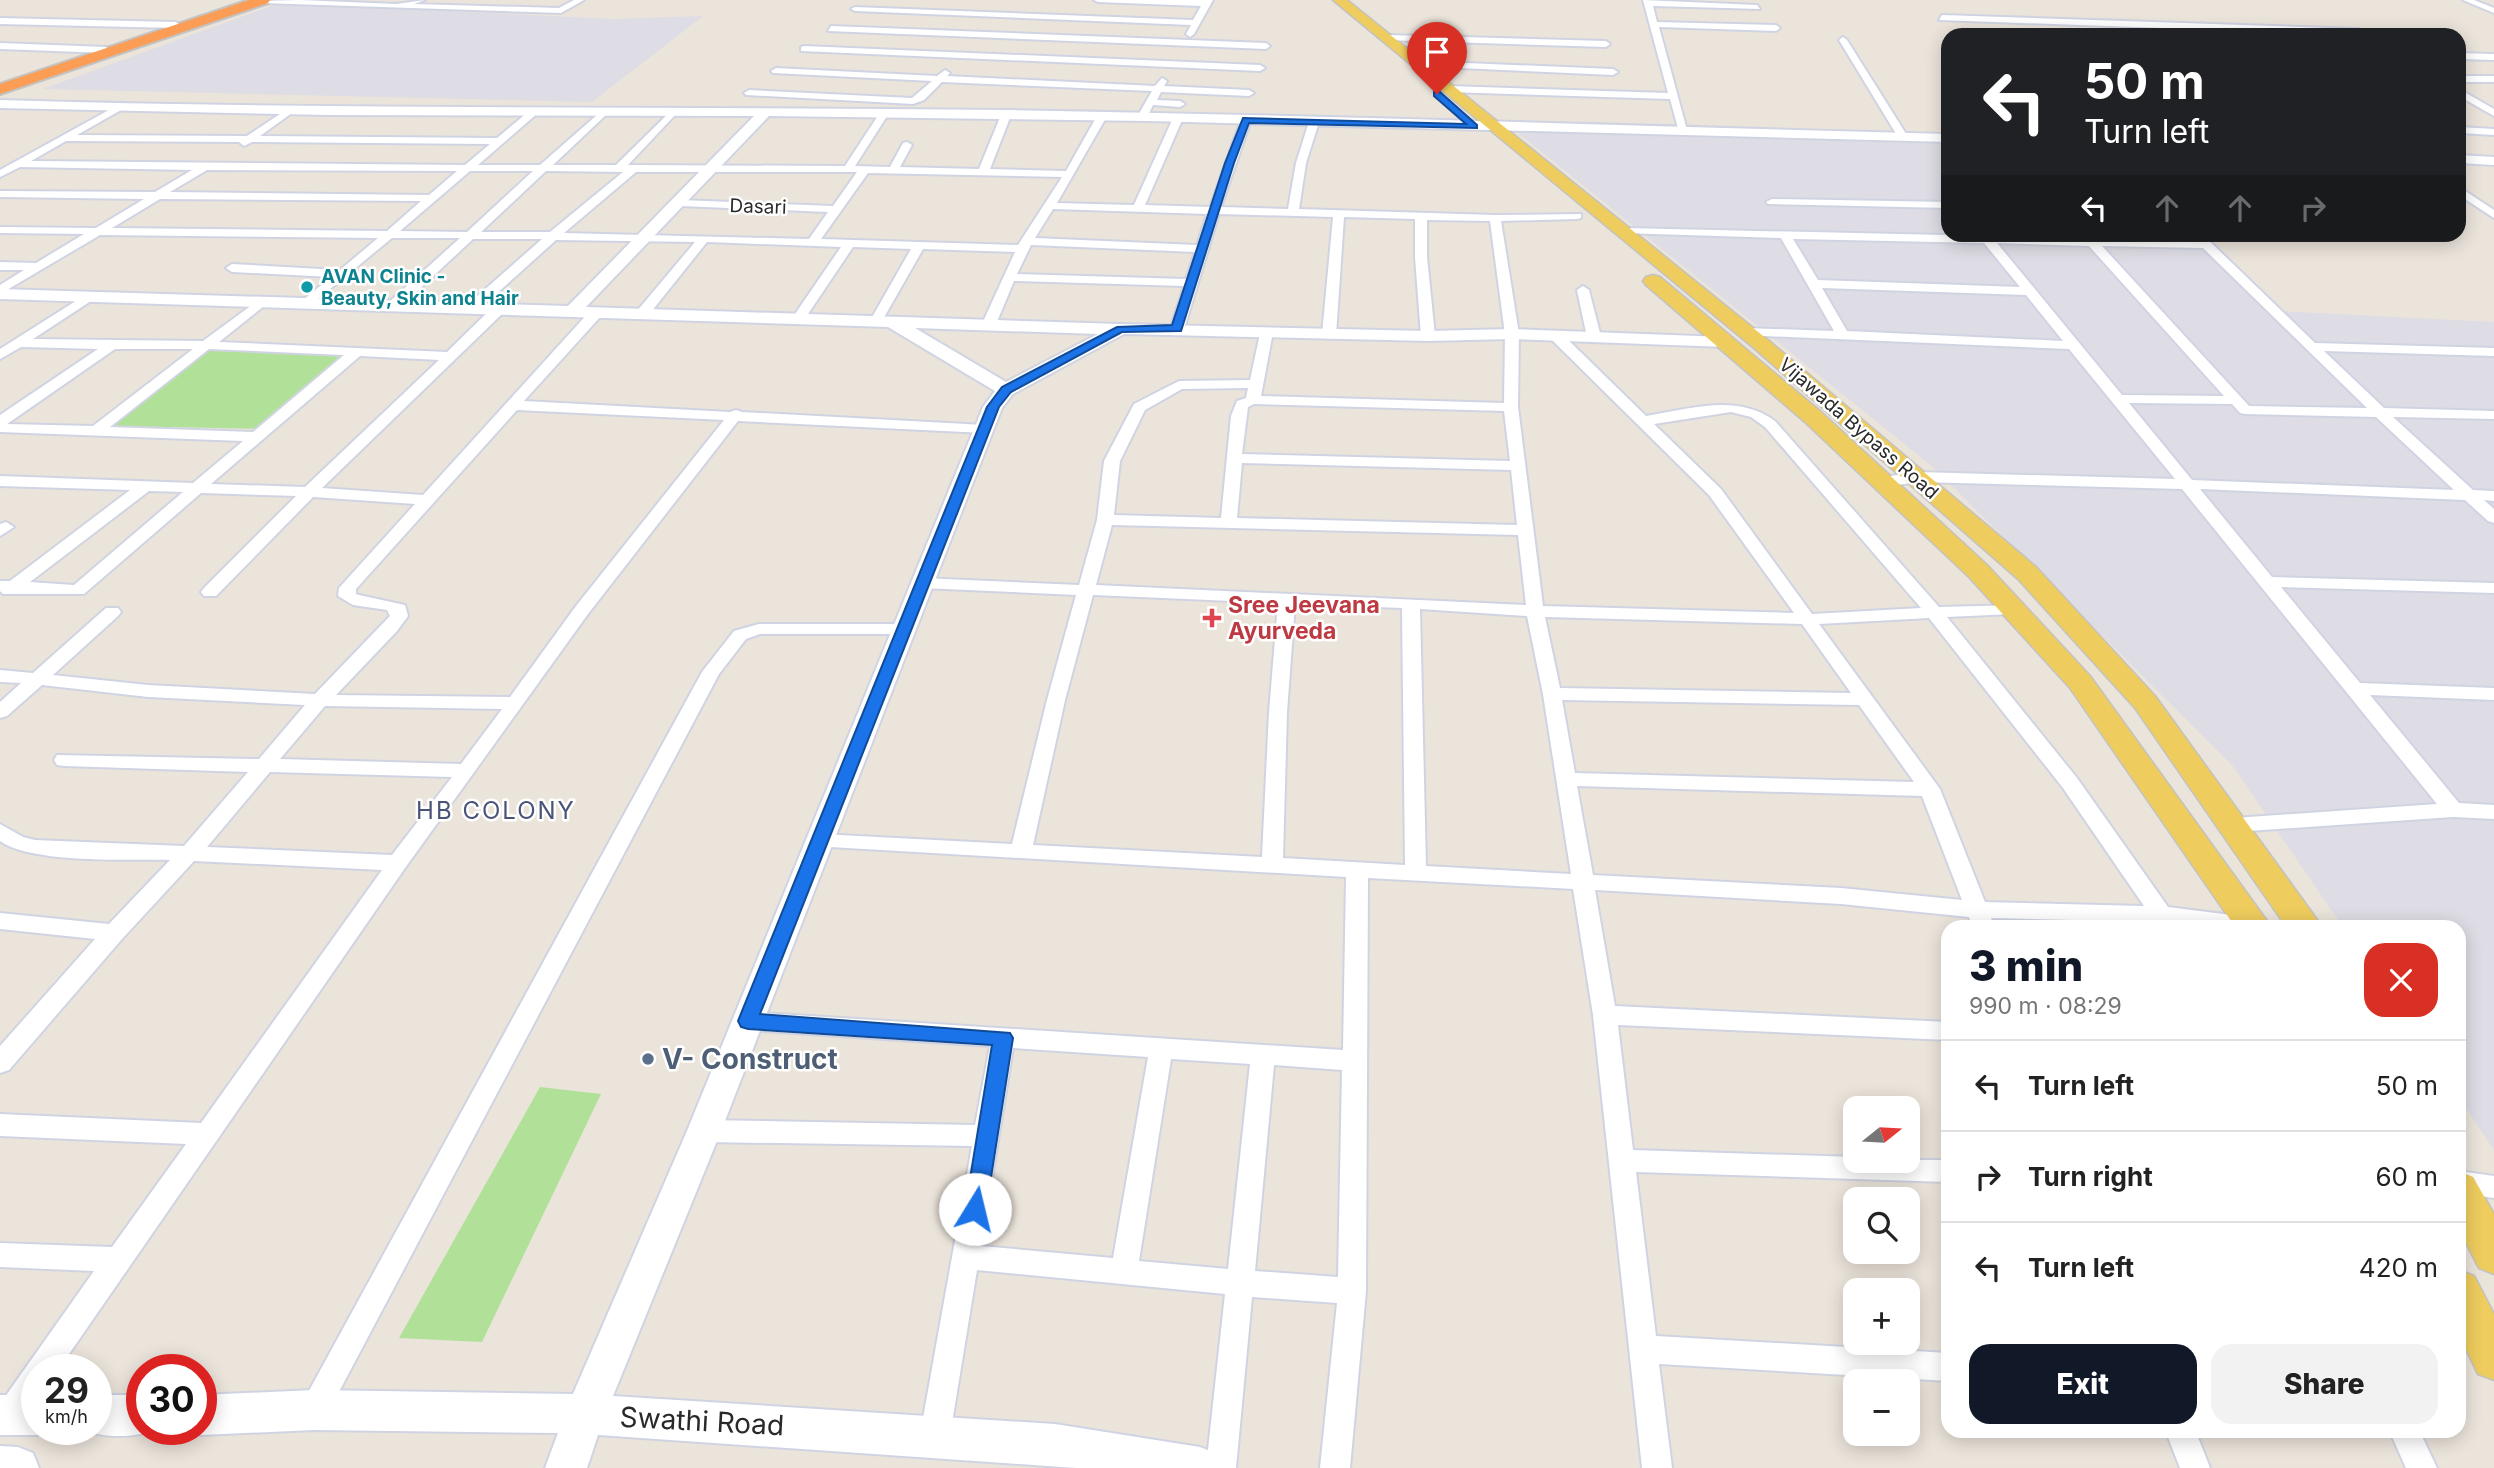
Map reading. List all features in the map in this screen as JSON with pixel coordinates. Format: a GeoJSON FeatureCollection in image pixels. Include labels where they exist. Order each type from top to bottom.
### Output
{"type":"FeatureCollection","features":[{"type":"Feature","properties":{"kind":"highway"},"geometry":{"type":"LineString","coordinates":[[0,87],[250,0]]}},
{"type":"Feature","properties":{"kind":"highway"},"geometry":{"type":"LineString","coordinates":[[0,87],[262,0]]}},
{"type":"Feature","properties":{"kind":"main road","name":"Vijawada Bypass Road"},"geometry":{"type":"LineString","coordinates":[[1326,0],[1484,127],[1626,231],[1918,477],[2027,573],[2126,679],[2300,920]]}},
{"type":"Feature","properties":{"kind":"main road","name":"Vijawada Bypass Road"},"geometry":{"type":"LineString","coordinates":[[1339,0],[1448,89],[1577,216],[1814,417],[1978,571],[2080,682],[2250,920]]}},
{"type":"Feature","properties":{"kind":"main road"},"geometry":{"type":"LineString","coordinates":[[2466,1202],[2494,1255]]}},
{"type":"Feature","properties":{"kind":"main road"},"geometry":{"type":"LineString","coordinates":[[2466,1304],[2494,1359]]}},
{"type":"Feature","properties":{"kind":"street"},"geometry":{"type":"LineString","coordinates":[[262,0],[561,11],[580,0]]}},
{"type":"Feature","properties":{"kind":"street"},"geometry":{"type":"LineString","coordinates":[[311,3],[324,0]]}},
{"type":"Feature","properties":{"kind":"street"},"geometry":{"type":"LineString","coordinates":[[396,6],[421,0]]}},
{"type":"Feature","properties":{"kind":"street"},"geometry":{"type":"LineString","coordinates":[[847,58],[913,0]]}},
{"type":"Feature","properties":{"kind":"street"},"geometry":{"type":"LineString","coordinates":[[1098,0],[1208,2],[1142,117]]}},
{"type":"Feature","properties":{"kind":"street"},"geometry":{"type":"LineString","coordinates":[[1056,71],[1112,0]]}},
{"type":"Feature","properties":{"kind":"street"},"geometry":{"type":"LineString","coordinates":[[2467,0],[2494,10]]}},
{"type":"Feature","properties":{"kind":"street"},"geometry":{"type":"LineString","coordinates":[[1684,132],[1648,2],[1756,7]]}},
{"type":"Feature","properties":{"kind":"street"},"geometry":{"type":"LineString","coordinates":[[855,9],[1005,11],[1196,23]]}},
{"type":"Feature","properties":{"kind":"street"},"geometry":{"type":"LineString","coordinates":[[749,93],[916,100],[1005,11]]}},
{"type":"Feature","properties":{"kind":"street"},"geometry":{"type":"LineString","coordinates":[[2336,17],[2353,28]]}},
{"type":"Feature","properties":{"kind":"street"},"geometry":{"type":"LineString","coordinates":[[1942,18],[2209,28]]}},
{"type":"Feature","properties":{"kind":"street"},"geometry":{"type":"LineString","coordinates":[[0,21],[176,25]]}},
{"type":"Feature","properties":{"kind":"street"},"geometry":{"type":"LineString","coordinates":[[1654,24],[1776,29]]}},
{"type":"Feature","properties":{"kind":"street"},"geometry":{"type":"LineString","coordinates":[[2133,25],[2137,28]]}},
{"type":"Feature","properties":{"kind":"street"},"geometry":{"type":"LineString","coordinates":[[831,29],[1266,46]]}},
{"type":"Feature","properties":{"kind":"street"},"geometry":{"type":"LineString","coordinates":[[1387,38],[1606,44]]}},
{"type":"Feature","properties":{"kind":"street"},"geometry":{"type":"LineString","coordinates":[[1843,40],[1903,137]]}},
{"type":"Feature","properties":{"kind":"street"},"geometry":{"type":"LineString","coordinates":[[0,46],[106,50]]}},
{"type":"Feature","properties":{"kind":"street"},"geometry":{"type":"LineString","coordinates":[[804,49],[962,55],[1157,88],[1249,93]]}},
{"type":"Feature","properties":{"kind":"street"},"geometry":{"type":"LineString","coordinates":[[2466,56],[2494,57]]}},
{"type":"Feature","properties":{"kind":"street"},"geometry":{"type":"LineString","coordinates":[[776,71],[939,78],[1172,64],[1260,68]]}},
{"type":"Feature","properties":{"kind":"street"},"geometry":{"type":"LineString","coordinates":[[1418,64],[1613,72]]}},
{"type":"Feature","properties":{"kind":"street"},"geometry":{"type":"LineString","coordinates":[[822,80],[839,65]]}},
{"type":"Feature","properties":{"kind":"street"},"geometry":{"type":"LineString","coordinates":[[2466,79],[2494,79]]}},
{"type":"Feature","properties":{"kind":"street"},"geometry":{"type":"LineString","coordinates":[[785,112],[813,88]]}},
{"type":"Feature","properties":{"kind":"street"},"geometry":{"type":"LineString","coordinates":[[1448,89],[1672,96]]}},
{"type":"Feature","properties":{"kind":"street"},"geometry":{"type":"LineString","coordinates":[[2466,96],[2492,110]]}},
{"type":"Feature","properties":{"kind":"street"},"geometry":{"type":"LineString","coordinates":[[1149,102],[1179,111],[1246,120],[1941,138]]}},
{"type":"Feature","properties":{"kind":"street"},"geometry":{"type":"LineString","coordinates":[[0,104],[289,111],[536,110],[1142,117],[1179,111]]}},
{"type":"Feature","properties":{"kind":"street"},"geometry":{"type":"LineString","coordinates":[[0,174],[118,108]]}},
{"type":"Feature","properties":{"kind":"street"},"geometry":{"type":"LineString","coordinates":[[2466,108],[2492,110]]}},
{"type":"Feature","properties":{"kind":"street"},"geometry":{"type":"LineString","coordinates":[[307,304],[387,233],[536,110]]}},
{"type":"Feature","properties":{"kind":"street"},"geometry":{"type":"LineString","coordinates":[[0,292],[247,141],[289,111]]}},
{"type":"Feature","properties":{"kind":"street"},"geometry":{"type":"LineString","coordinates":[[392,307],[605,111]]}},
{"type":"Feature","properties":{"kind":"street"},"geometry":{"type":"LineString","coordinates":[[1137,210],[1179,111]]}},
{"type":"Feature","properties":{"kind":"street"},"geometry":{"type":"LineString","coordinates":[[619,168],[673,112]]}},
{"type":"Feature","properties":{"kind":"street"},"geometry":{"type":"LineString","coordinates":[[572,312],[712,170],[765,112]]}},
{"type":"Feature","properties":{"kind":"street"},"geometry":{"type":"LineString","coordinates":[[848,169],[884,113]]}},
{"type":"Feature","properties":{"kind":"street"},"geometry":{"type":"LineString","coordinates":[[983,173],[1006,115]]}},
{"type":"Feature","properties":{"kind":"street"},"geometry":{"type":"LineString","coordinates":[[989,324],[1025,245],[1102,116]]}},
{"type":"Feature","properties":{"kind":"street"},"geometry":{"type":"LineString","coordinates":[[1177,329],[1246,120]]}},
{"type":"Feature","properties":{"kind":"street"},"geometry":{"type":"LineString","coordinates":[[1293,212],[1301,163],[1314,122]]}},
{"type":"Feature","properties":{"kind":"street"},"geometry":{"type":"LineString","coordinates":[[2466,130],[2494,132]]}},
{"type":"Feature","properties":{"kind":"street"},"geometry":{"type":"LineString","coordinates":[[64,138],[498,142]]}},
{"type":"Feature","properties":{"kind":"street"},"geometry":{"type":"LineString","coordinates":[[893,170],[907,145]]}},
{"type":"Feature","properties":{"kind":"street"},"geometry":{"type":"LineString","coordinates":[[2466,159],[2494,161]]}},
{"type":"Feature","properties":{"kind":"street"},"geometry":{"type":"LineString","coordinates":[[18,164],[865,169],[1069,174]]}},
{"type":"Feature","properties":{"kind":"street"},"geometry":{"type":"LineString","coordinates":[[470,310],[527,256],[556,236],[634,168]]}},
{"type":"Feature","properties":{"kind":"street"},"geometry":{"type":"LineString","coordinates":[[811,243],[865,169]]}},
{"type":"Feature","properties":{"kind":"street"},"geometry":{"type":"LineString","coordinates":[[0,194],[430,198]]}},
{"type":"Feature","properties":{"kind":"street"},"geometry":{"type":"LineString","coordinates":[[2466,195],[2494,215]]}},
{"type":"Feature","properties":{"kind":"street"},"geometry":{"type":"LineString","coordinates":[[1772,202],[1941,205]]}},
{"type":"Feature","properties":{"kind":"street","name":"Dasari"},"geometry":{"type":"LineString","coordinates":[[680,203],[836,209]]}},
{"type":"Feature","properties":{"kind":"street"},"geometry":{"type":"LineString","coordinates":[[1050,206],[1421,217],[1577,216]]}},
{"type":"Feature","properties":{"kind":"street"},"geometry":{"type":"LineString","coordinates":[[1329,335],[1339,214]]}},
{"type":"Feature","properties":{"kind":"street"},"geometry":{"type":"LineString","coordinates":[[1421,217],[1428,336]]}},
{"type":"Feature","properties":{"kind":"street"},"geometry":{"type":"LineString","coordinates":[[1495,218],[1512,334],[1511,407],[1535,611],[1552,694],[1605,1016],[1657,1468]]}},
{"type":"Feature","properties":{"kind":"street"},"geometry":{"type":"LineString","coordinates":[[0,230],[647,237],[919,246],[1025,245],[1202,249]]}},
{"type":"Feature","properties":{"kind":"street"},"geometry":{"type":"LineString","coordinates":[[1626,231],[1941,238]]}},
{"type":"Feature","properties":{"kind":"street"},"geometry":{"type":"LineString","coordinates":[[1786,235],[1843,335]]}},
{"type":"Feature","properties":{"kind":"street"},"geometry":{"type":"LineString","coordinates":[[642,314],[704,239]]}},
{"type":"Feature","properties":{"kind":"street"},"geometry":{"type":"LineString","coordinates":[[1989,242],[2453,810]]}},
{"type":"Feature","properties":{"kind":"street"},"geometry":{"type":"LineString","coordinates":[[2092,242],[2245,410],[2494,415]]}},
{"type":"Feature","properties":{"kind":"street"},"geometry":{"type":"LineString","coordinates":[[2148,242],[2207,245]]}},
{"type":"Feature","properties":{"kind":"street"},"geometry":{"type":"LineString","coordinates":[[2204,242],[2380,413],[2494,518]]}},
{"type":"Feature","properties":{"kind":"street"},"geometry":{"type":"LineString","coordinates":[[799,317],[849,244]]}},
{"type":"Feature","properties":{"kind":"street"},"geometry":{"type":"LineString","coordinates":[[884,322],[919,246]]}},
{"type":"Feature","properties":{"kind":"street"},"geometry":{"type":"LineString","coordinates":[[0,265],[39,267]]}},
{"type":"Feature","properties":{"kind":"street"},"geometry":{"type":"LineString","coordinates":[[232,268],[342,274]]}},
{"type":"Feature","properties":{"kind":"street"},"geometry":{"type":"LineString","coordinates":[[1009,276],[1192,283]]}},
{"type":"Feature","properties":{"kind":"street"},"geometry":{"type":"LineString","coordinates":[[1814,284],[2029,290]]}},
{"type":"Feature","properties":{"kind":"street"},"geometry":{"type":"LineString","coordinates":[[1583,290],[1594,337]]}},
{"type":"Feature","properties":{"kind":"street"},"geometry":{"type":"LineString","coordinates":[[0,292],[470,310],[799,317],[1120,329],[1329,335],[1512,334],[1725,342]]}},
{"type":"Feature","properties":{"kind":"street"},"geometry":{"type":"LineString","coordinates":[[0,355],[90,296]]}},
{"type":"Feature","properties":{"kind":"street"},"geometry":{"type":"LineString","coordinates":[[96,431],[260,303]]}},
{"type":"Feature","properties":{"kind":"street"},"geometry":{"type":"LineString","coordinates":[[210,592],[309,492],[498,310]]}},
{"type":"Feature","properties":{"kind":"street"},"geometry":{"type":"LineString","coordinates":[[0,1063],[114,933],[191,852],[319,701],[399,616],[399,609],[390,605],[353,600],[347,596],[348,588],[596,313]]}},
{"type":"Feature","properties":{"kind":"street"},"geometry":{"type":"LineString","coordinates":[[884,322],[1006,390]]}},
{"type":"Feature","properties":{"kind":"street"},"geometry":{"type":"LineString","coordinates":[[566,1468],[585,1414],[705,1131],[998,398],[1006,390],[1120,329]]}},
{"type":"Feature","properties":{"kind":"street"},"geometry":{"type":"LineString","coordinates":[[1253,400],[1266,332]]}},
{"type":"Feature","properties":{"kind":"street"},"geometry":{"type":"LineString","coordinates":[[1746,332],[2074,345]]}},
{"type":"Feature","properties":{"kind":"street"},"geometry":{"type":"LineString","coordinates":[[1556,336],[1716,492],[1930,789],[1981,919]]}},
{"type":"Feature","properties":{"kind":"street"},"geometry":{"type":"LineString","coordinates":[[18,343],[207,345],[448,356]]}},
{"type":"Feature","properties":{"kind":"street"},"geometry":{"type":"LineString","coordinates":[[0,422],[111,345]]}},
{"type":"Feature","properties":{"kind":"street"},"geometry":{"type":"LineString","coordinates":[[2311,347],[2494,352]]}},
{"type":"Feature","properties":{"kind":"street"},"geometry":{"type":"LineString","coordinates":[[4,590],[78,590],[355,353]]}},
{"type":"Feature","properties":{"kind":"street"},"geometry":{"type":"LineString","coordinates":[[1021,852],[1056,700],[1105,520],[1112,461],[1139,407],[1179,385],[1256,384]]}},
{"type":"Feature","properties":{"kind":"street"},"geometry":{"type":"LineString","coordinates":[[2118,399],[2236,400]]}},
{"type":"Feature","properties":{"kind":"street"},"geometry":{"type":"LineString","coordinates":[[1229,523],[1237,416],[1242,404],[1253,400],[1511,407]]}},
{"type":"Feature","properties":{"kind":"street"},"geometry":{"type":"LineString","coordinates":[[511,405],[736,414],[985,429]]}},
{"type":"Feature","properties":{"kind":"street"},"geometry":{"type":"LineString","coordinates":[[1643,421],[1707,410],[1744,410],[1770,424],[1934,613],[2070,783],[2165,920]]}},
{"type":"Feature","properties":{"kind":"street"},"geometry":{"type":"LineString","coordinates":[[52,1354],[398,863],[582,610],[736,414]]}},
{"type":"Feature","properties":{"kind":"street"},"geometry":{"type":"LineString","coordinates":[[0,428],[260,437]]}},
{"type":"Feature","properties":{"kind":"street"},"geometry":{"type":"LineString","coordinates":[[1234,458],[1517,466]]}},
{"type":"Feature","properties":{"kind":"street"},"geometry":{"type":"LineString","coordinates":[[1883,482],[1918,477],[2494,496]]}},
{"type":"Feature","properties":{"kind":"street"},"geometry":{"type":"LineString","coordinates":[[0,481],[309,492],[426,500]]}},
{"type":"Feature","properties":{"kind":"street"},"geometry":{"type":"LineString","coordinates":[[4,590],[146,486]]}},
{"type":"Feature","properties":{"kind":"street"},"geometry":{"type":"LineString","coordinates":[[1105,520],[1525,530]]}},
{"type":"Feature","properties":{"kind":"street"},"geometry":{"type":"LineString","coordinates":[[2267,582],[2494,588]]}},
{"type":"Feature","properties":{"kind":"street"},"geometry":{"type":"LineString","coordinates":[[922,583],[1411,603],[1535,611],[1807,619],[2013,609]]}},
{"type":"Feature","properties":{"kind":"street"},"geometry":{"type":"LineString","coordinates":[[1272,866],[1278,712],[1287,598]]}},
{"type":"Feature","properties":{"kind":"street"},"geometry":{"type":"LineString","coordinates":[[1411,603],[1416,873]]}},
{"type":"Feature","properties":{"kind":"street"},"geometry":{"type":"LineString","coordinates":[[0,712],[112,612]]}},
{"type":"Feature","properties":{"kind":"street"},"geometry":{"type":"LineString","coordinates":[[314,1410],[711,672],[740,635],[759,629],[904,629]]}},
{"type":"Feature","properties":{"kind":"street"},"geometry":{"type":"LineString","coordinates":[[0,676],[38,677],[147,691],[319,701],[515,704]]}},
{"type":"Feature","properties":{"kind":"street"},"geometry":{"type":"LineString","coordinates":[[2355,689],[2494,694]]}},
{"type":"Feature","properties":{"kind":"street"},"geometry":{"type":"LineString","coordinates":[[1552,694],[1865,699]]}},
{"type":"Feature","properties":{"kind":"street"},"geometry":{"type":"LineString","coordinates":[[64,760],[467,771]]}},
{"type":"Feature","properties":{"kind":"street"},"geometry":{"type":"LineString","coordinates":[[1566,779],[1930,789]]}},
{"type":"Feature","properties":{"kind":"street"},"geometry":{"type":"LineString","coordinates":[[2234,825],[2453,810],[2494,813]]}},
{"type":"Feature","properties":{"kind":"street"},"geometry":{"type":"LineString","coordinates":[[0,831],[16,842],[35,847],[398,863]]}},
{"type":"Feature","properties":{"kind":"street"},"geometry":{"type":"LineString","coordinates":[[820,841],[1841,896],[1981,919],[2074,920]]}},
{"type":"Feature","properties":{"kind":"street"},"geometry":{"type":"LineString","coordinates":[[1335,1468],[1352,1291],[1357,870]]}},
{"type":"Feature","properties":{"kind":"street"},"geometry":{"type":"LineString","coordinates":[[0,921],[114,933]]}},
{"type":"Feature","properties":{"kind":"street"},"geometry":{"type":"LineString","coordinates":[[1605,1016],[1941,1031]]}},
{"type":"Feature","properties":{"kind":"street"},"geometry":{"type":"LineString","coordinates":[[748,1021],[1355,1061]]}},
{"type":"Feature","properties":{"kind":"street"},"geometry":{"type":"LineString","coordinates":[[935,1435],[1003,1038]]}},
{"type":"Feature","properties":{"kind":"street"},"geometry":{"type":"LineString","coordinates":[[1124,1272],[1161,1049]]}},
{"type":"Feature","properties":{"kind":"street"},"geometry":{"type":"LineString","coordinates":[[1221,1468],[1263,1055]]}},
{"type":"Feature","properties":{"kind":"street"},"geometry":{"type":"LineString","coordinates":[[0,1125],[208,1134]]}},
{"type":"Feature","properties":{"kind":"street"},"geometry":{"type":"LineString","coordinates":[[705,1131],[987,1136]]}},
{"type":"Feature","properties":{"kind":"street"},"geometry":{"type":"LineString","coordinates":[[1622,1161],[1941,1171]]}},
{"type":"Feature","properties":{"kind":"street"},"geometry":{"type":"LineString","coordinates":[[2466,1183],[2494,1187]]}},
{"type":"Feature","properties":{"kind":"street"},"geometry":{"type":"LineString","coordinates":[[0,1255],[118,1260]]}},
{"type":"Feature","properties":{"kind":"street"},"geometry":{"type":"LineString","coordinates":[[967,1257],[1352,1291]]}},
{"type":"Feature","properties":{"kind":"street"},"geometry":{"type":"LineString","coordinates":[[1644,1349],[1941,1367]]}},
{"type":"Feature","properties":{"kind":"street","name":"Swathi Road"},"geometry":{"type":"LineString","coordinates":[[217,1414],[314,1410],[585,1414],[1055,1444],[1200,1468]]}},
{"type":"Feature","properties":{"kind":"street"},"geometry":{"type":"LineString","coordinates":[[2183,1438],[2195,1468]]}},
{"type":"Feature","properties":{"kind":"street"},"geometry":{"type":"LineString","coordinates":[[2408,1438],[2422,1468]]}},
{"type":"Feature","properties":{"kind":"street"},"geometry":{"type":"LineString","coordinates":[[0,1467],[18,1468]]}},
{"type":"Feature","properties":{"kind":"shaded area"},"geometry":{"type":"Polygon","coordinates":[[[279,3],[612,19],[703,16],[592,102],[43,89],[279,3]]]}},
{"type":"Feature","properties":{"kind":"shaded area"},"geometry":{"type":"Polygon","coordinates":[[[1517,132],[1941,144],[1941,242],[2199,242],[2276,311],[2494,322],[2494,1150],[2466,1108],[2466,920],[2338,920],[2232,765],[1934,468],[1517,132]]]}},
{"type":"Feature","properties":{"kind":"green space"},"geometry":{"type":"Polygon","coordinates":[[[211,348],[348,356],[263,429],[111,426],[211,348]]]}},
{"type":"Feature","properties":{"kind":"green space"},"geometry":{"type":"Polygon","coordinates":[[[540,1087],[601,1094],[482,1342],[399,1338],[540,1087]]]}},
{"type":"Feature","properties":{"kind":"place","name":"AVAN Clinic - Beauty, Skin and Hair"},"geometry":{"type":"Point","coordinates":[307,287]}},
{"type":"Feature","properties":{"kind":"place","name":"Sree Jeevana Ayurveda"},"geometry":{"type":"Point","coordinates":[1212,618]}},
{"type":"Feature","properties":{"kind":"place","name":"V- Construct"},"geometry":{"type":"Point","coordinates":[648,1059]}},
{"type":"Feature","properties":{"kind":"district","name":"HB COLONY"},"geometry":{"type":"Point","coordinates":[496,811]}},
{"type":"Feature","properties":{"kind":"route"},"geometry":{"type":"LineString","coordinates":[[975,1209],[1003,1038],[748,1021],[993,407],[1006,390],[1120,329],[1177,329],[1229,163],[1246,120],[1475,126],[1437,94]]}}]}
